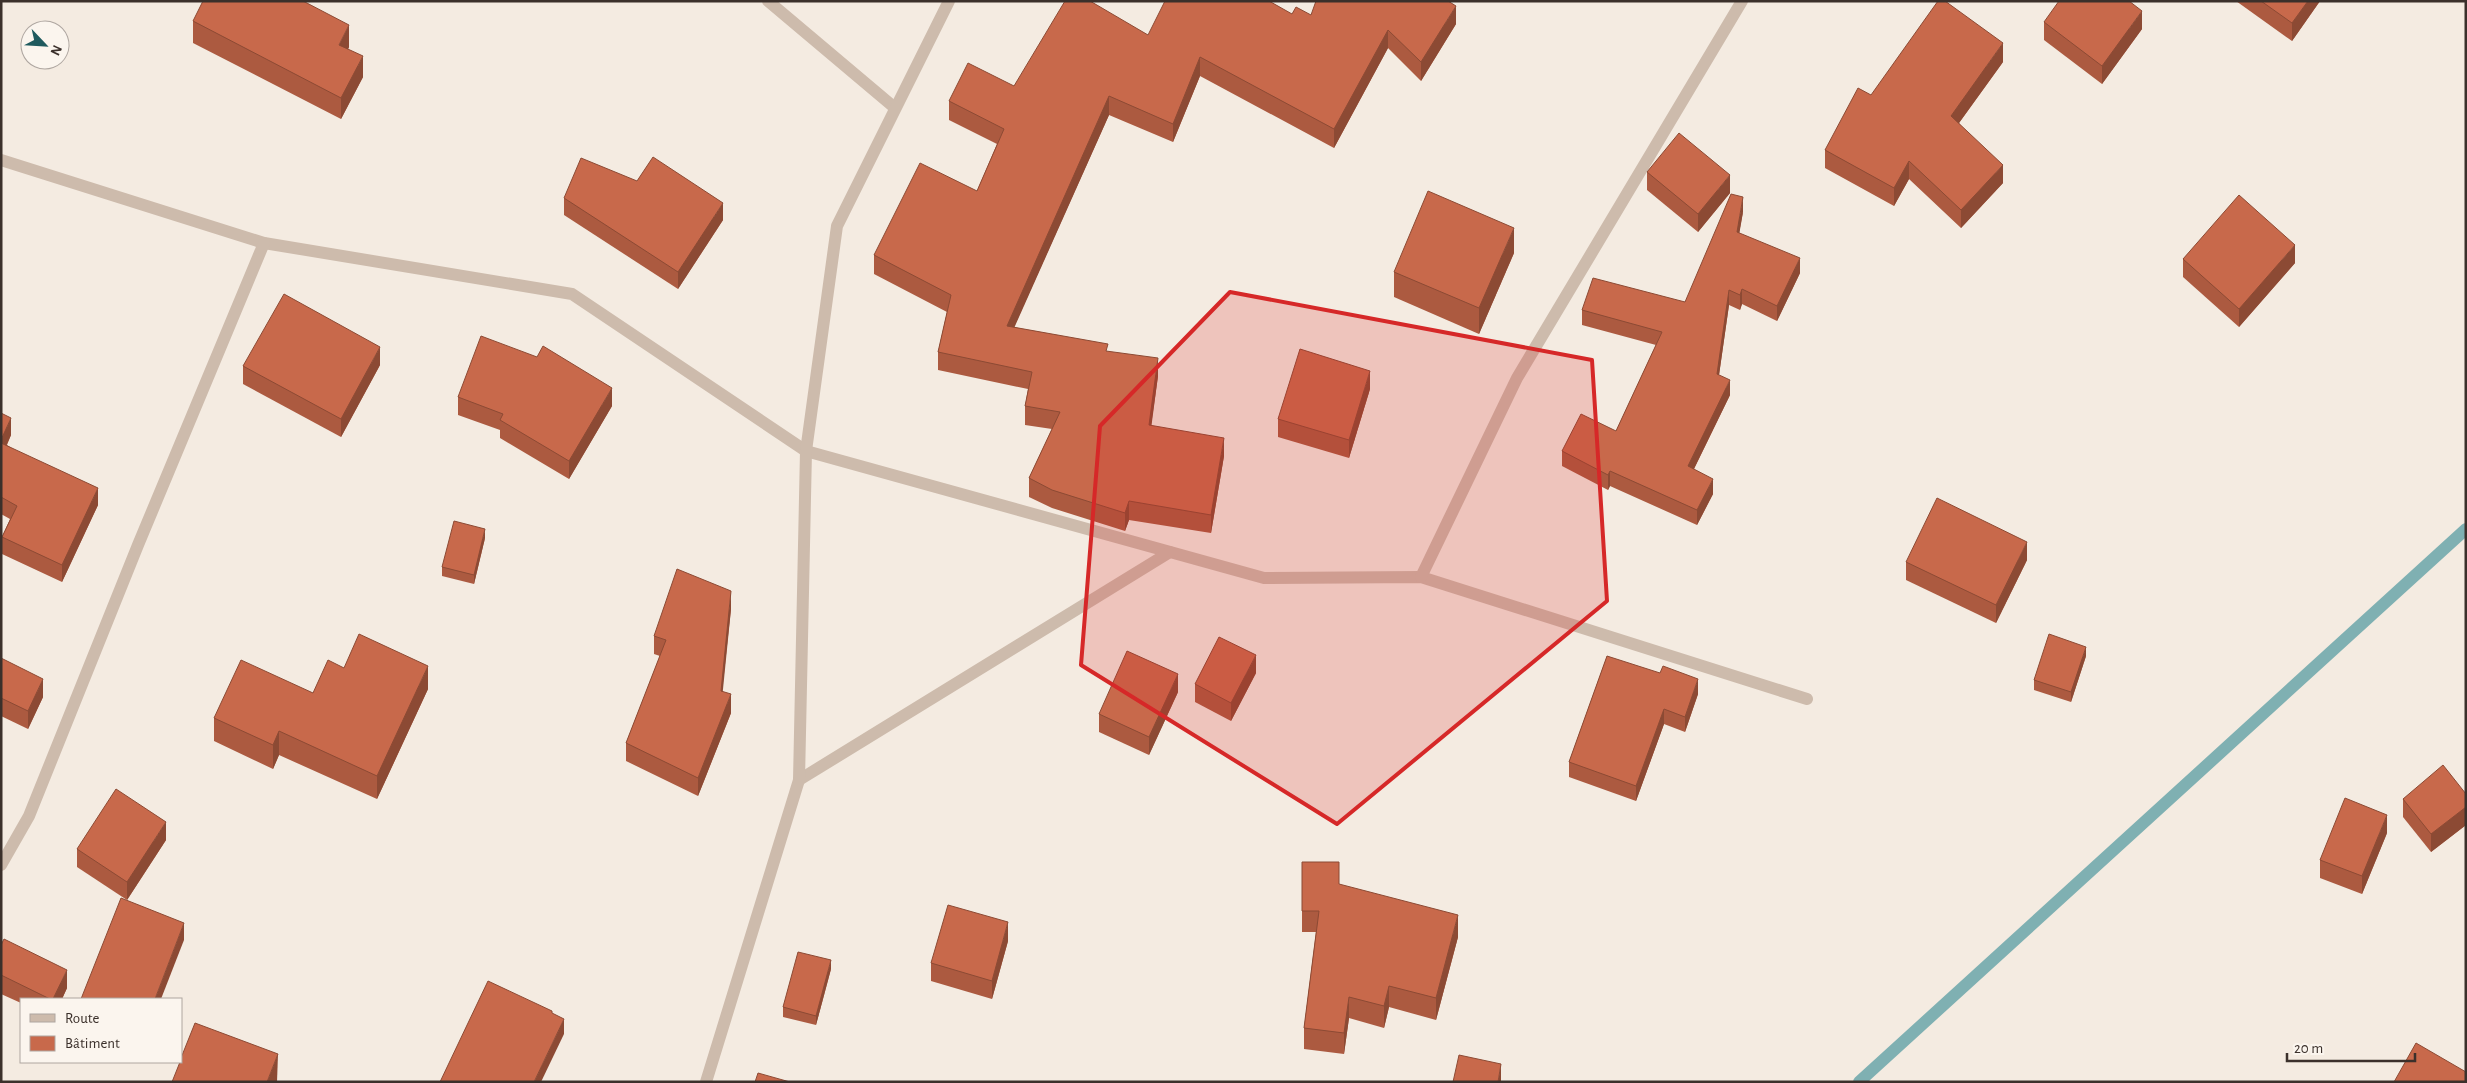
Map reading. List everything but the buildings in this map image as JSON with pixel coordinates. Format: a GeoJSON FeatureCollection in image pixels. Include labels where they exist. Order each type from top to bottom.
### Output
{"type":"FeatureCollection","features":[{"type":"Feature","properties":{"kind":"street"},"geometry":{"type":"LineString","coordinates":[[768,1],[896,108]]}},
{"type":"Feature","properties":{"kind":"street"},"geometry":{"type":"LineString","coordinates":[[706,1082],[799,780],[806,451],[837,226],[949,1]]}},
{"type":"Feature","properties":{"kind":"street"},"geometry":{"type":"LineString","coordinates":[[1421,577],[1517,378],[1742,1]]}},
{"type":"Feature","properties":{"kind":"street"},"geometry":{"type":"LineString","coordinates":[[1,160],[264,243],[572,294],[806,451],[1264,578],[1421,577],[1807,699]]}},
{"type":"Feature","properties":{"kind":"street"},"geometry":{"type":"LineString","coordinates":[[1,864],[28,816],[264,243]]}},
{"type":"Feature","properties":{"kind":"street"},"geometry":{"type":"LineString","coordinates":[[799,780],[1170,552]]}},
{"type":"Feature","properties":{"kind":"highlighted area"},"geometry":{"type":"Polygon","coordinates":[[[1230,292],[1592,360],[1607,601],[1337,824],[1081,665],[1100,426],[1230,292]]]}},
{"type":"Feature","properties":{"kind":"waterway"},"geometry":{"type":"LineString","coordinates":[[1859,1082],[2466,529]]}}]}
